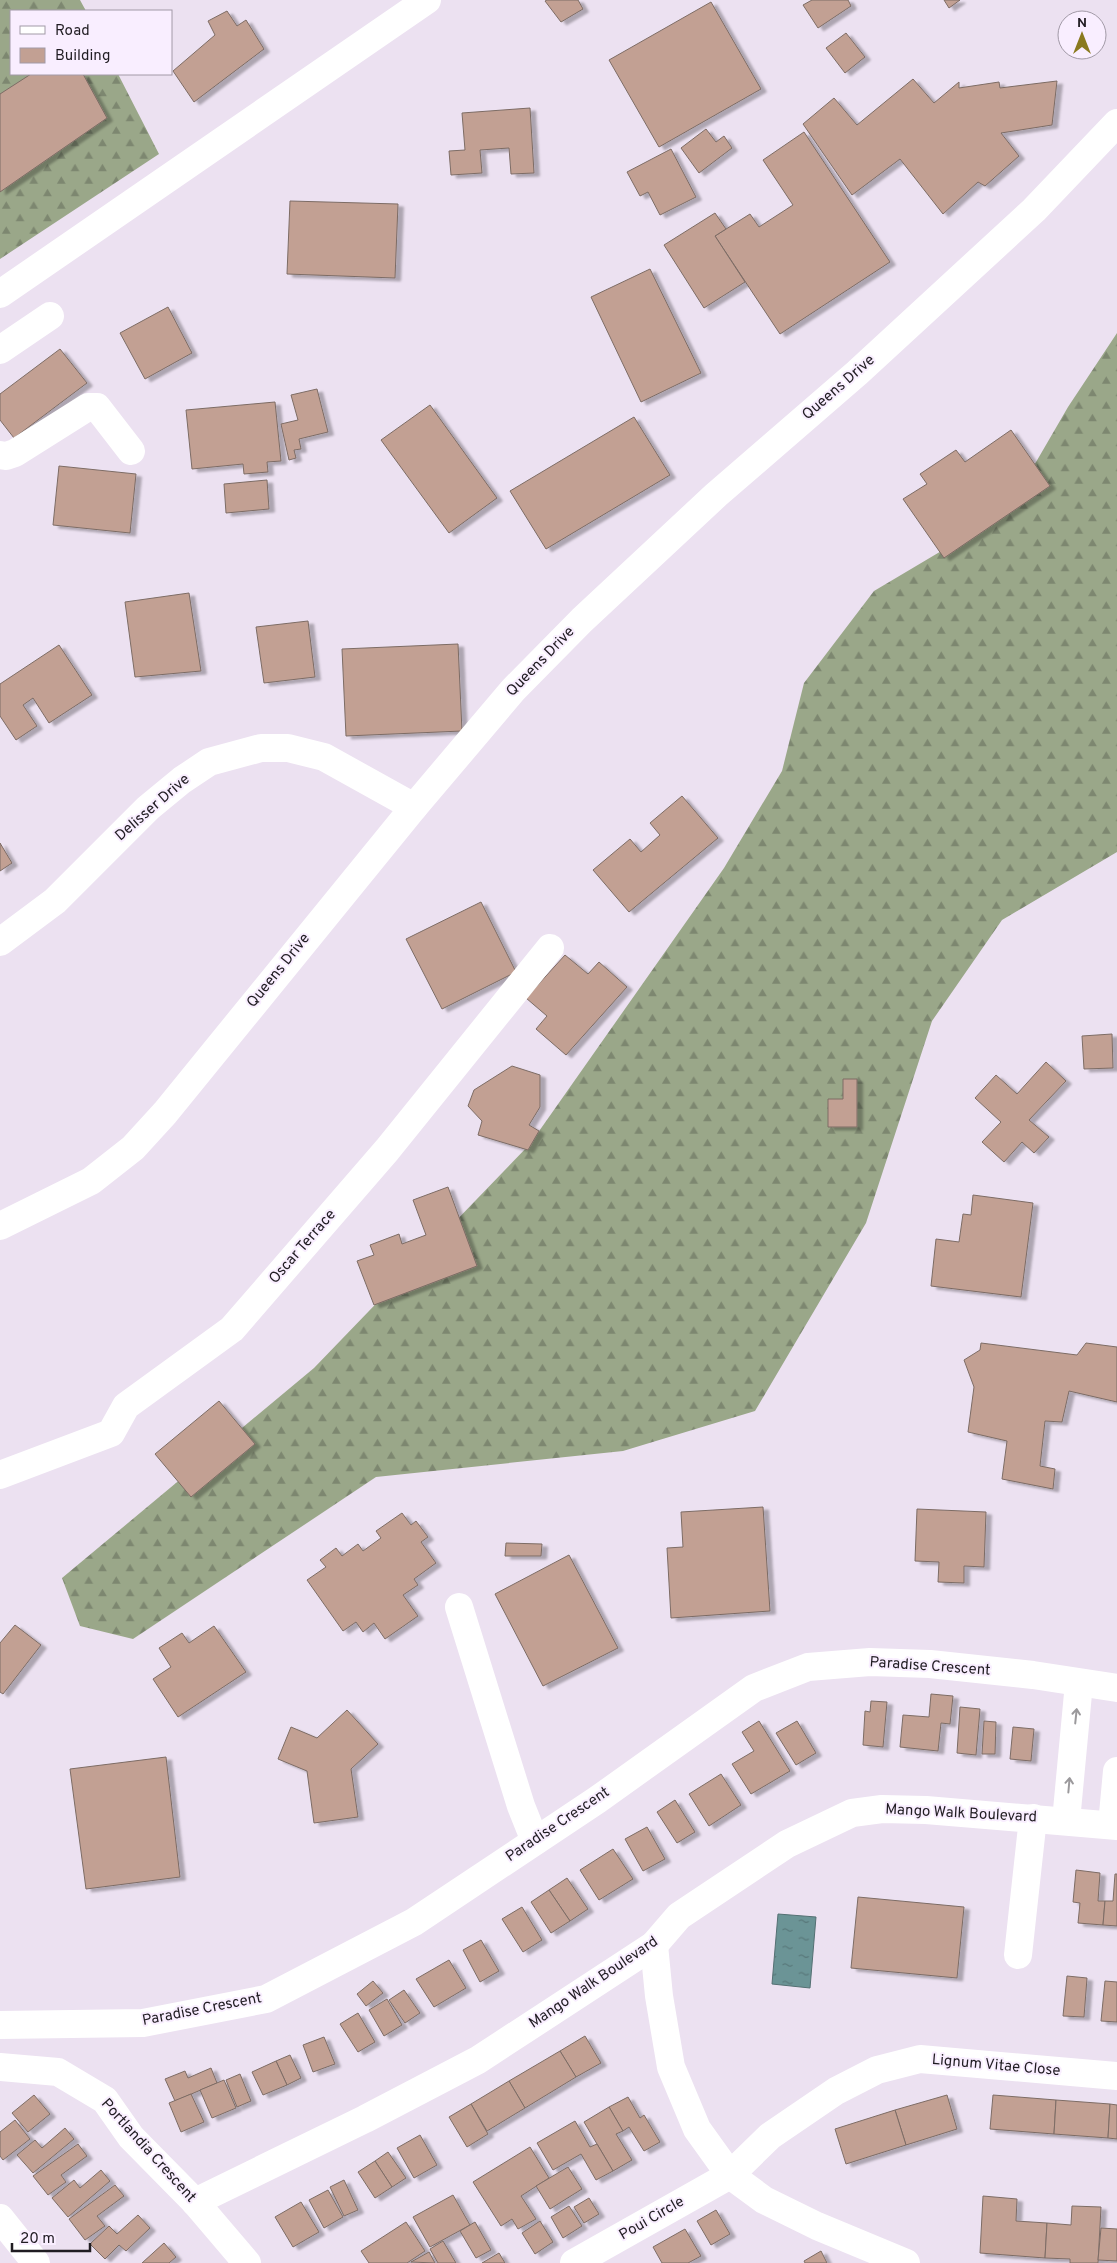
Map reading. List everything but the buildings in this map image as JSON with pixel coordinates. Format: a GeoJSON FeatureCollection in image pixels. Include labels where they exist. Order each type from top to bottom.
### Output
{"type":"FeatureCollection","features":[{"type":"Feature","properties":{"kind":"street"},"geometry":{"type":"LineString","coordinates":[[0,294],[427,0]]}},
{"type":"Feature","properties":{"kind":"street","name":"Queens Drive"},"geometry":{"type":"LineString","coordinates":[[0,1226],[92,1181],[133,1148],[165,1113],[494,710],[582,620],[716,495],[857,374],[1027,216],[1117,123]]}},
{"type":"Feature","properties":{"kind":"street"},"geometry":{"type":"LineString","coordinates":[[0,350],[50,316]]}},
{"type":"Feature","properties":{"kind":"street"},"geometry":{"type":"LineString","coordinates":[[0,455],[6,456],[15,453],[88,407],[97,407],[130,451]]}},
{"type":"Feature","properties":{"kind":"street","name":"Delisser Drive"},"geometry":{"type":"LineString","coordinates":[[0,942],[55,901],[148,808],[182,780],[209,762],[261,748],[288,748],[324,757],[414,807]]}},
{"type":"Feature","properties":{"kind":"street","name":"Oscar Terrace"},"geometry":{"type":"LineString","coordinates":[[0,1475],[111,1433],[126,1406],[232,1329],[387,1150],[550,948]]}},
{"type":"Feature","properties":{"kind":"street"},"geometry":{"type":"LineString","coordinates":[[459,1607],[521,1806],[535,1841]]}},
{"type":"Feature","properties":{"kind":"street","name":"Paradise Crescent"},"geometry":{"type":"LineString","coordinates":[[0,2025],[143,2022],[266,1999],[414,1922],[597,1800],[754,1688],[808,1667],[870,1662],[930,1664],[1033,1675],[1117,1688]]}},
{"type":"Feature","properties":{"kind":"street"},"geometry":{"type":"LineString","coordinates":[[1066,1821],[1079,1683]]}},
{"type":"Feature","properties":{"kind":"street"},"geometry":{"type":"LineString","coordinates":[[1114,1825],[1117,1771]]}},
{"type":"Feature","properties":{"kind":"street","name":"Mango Walk Boulevard"},"geometry":{"type":"LineString","coordinates":[[195,2202],[356,2123],[478,2060],[654,1945],[679,1916],[787,1844],[852,1813],[882,1809],[926,1810],[1114,1825]]}},
{"type":"Feature","properties":{"kind":"street"},"geometry":{"type":"LineString","coordinates":[[1018,1955],[1033,1818]]}},
{"type":"Feature","properties":{"kind":"street"},"geometry":{"type":"LineString","coordinates":[[654,1945],[659,1996],[671,2067],[697,2129],[730,2175],[764,2200],[817,2226],[906,2263]]}},
{"type":"Feature","properties":{"kind":"street","name":"Lignum Vitae Close"},"geometry":{"type":"LineString","coordinates":[[730,2175],[770,2136],[836,2091],[877,2070],[912,2061],[920,2059],[1117,2076]]}},
{"type":"Feature","properties":{"kind":"street","name":"Portlandia Crescent"},"geometry":{"type":"LineString","coordinates":[[0,2068],[58,2072],[105,2100],[131,2137],[195,2202],[247,2263]]}},
{"type":"Feature","properties":{"kind":"street","name":"Poui Circle"},"geometry":{"type":"LineString","coordinates":[[574,2263],[730,2175]]}},
{"type":"Feature","properties":{"kind":"street"},"geometry":{"type":"LineString","coordinates":[[0,2218],[36,2263]]}},
{"type":"Feature","properties":{"kind":"green space"},"geometry":{"type":"Polygon","coordinates":[[[0,0],[80,0],[85,10],[10,10],[10,75],[119,75],[159,154],[0,259],[0,0]]]}},
{"type":"Feature","properties":{"kind":"green space"},"geometry":{"type":"Polygon","coordinates":[[[1117,333],[1117,852],[1002,920],[932,1021],[866,1223],[755,1411],[623,1451],[376,1477],[133,1639],[80,1626],[62,1578],[314,1368],[530,1144],[724,868],[782,771],[804,683],[874,591],[1007,512],[1068,407],[1117,333]]]}},
{"type":"Feature","properties":{"kind":"water"},"geometry":{"type":"Polygon","coordinates":[[[778,1914],[816,1917],[810,1988],[772,1984],[778,1914]]]}}]}
